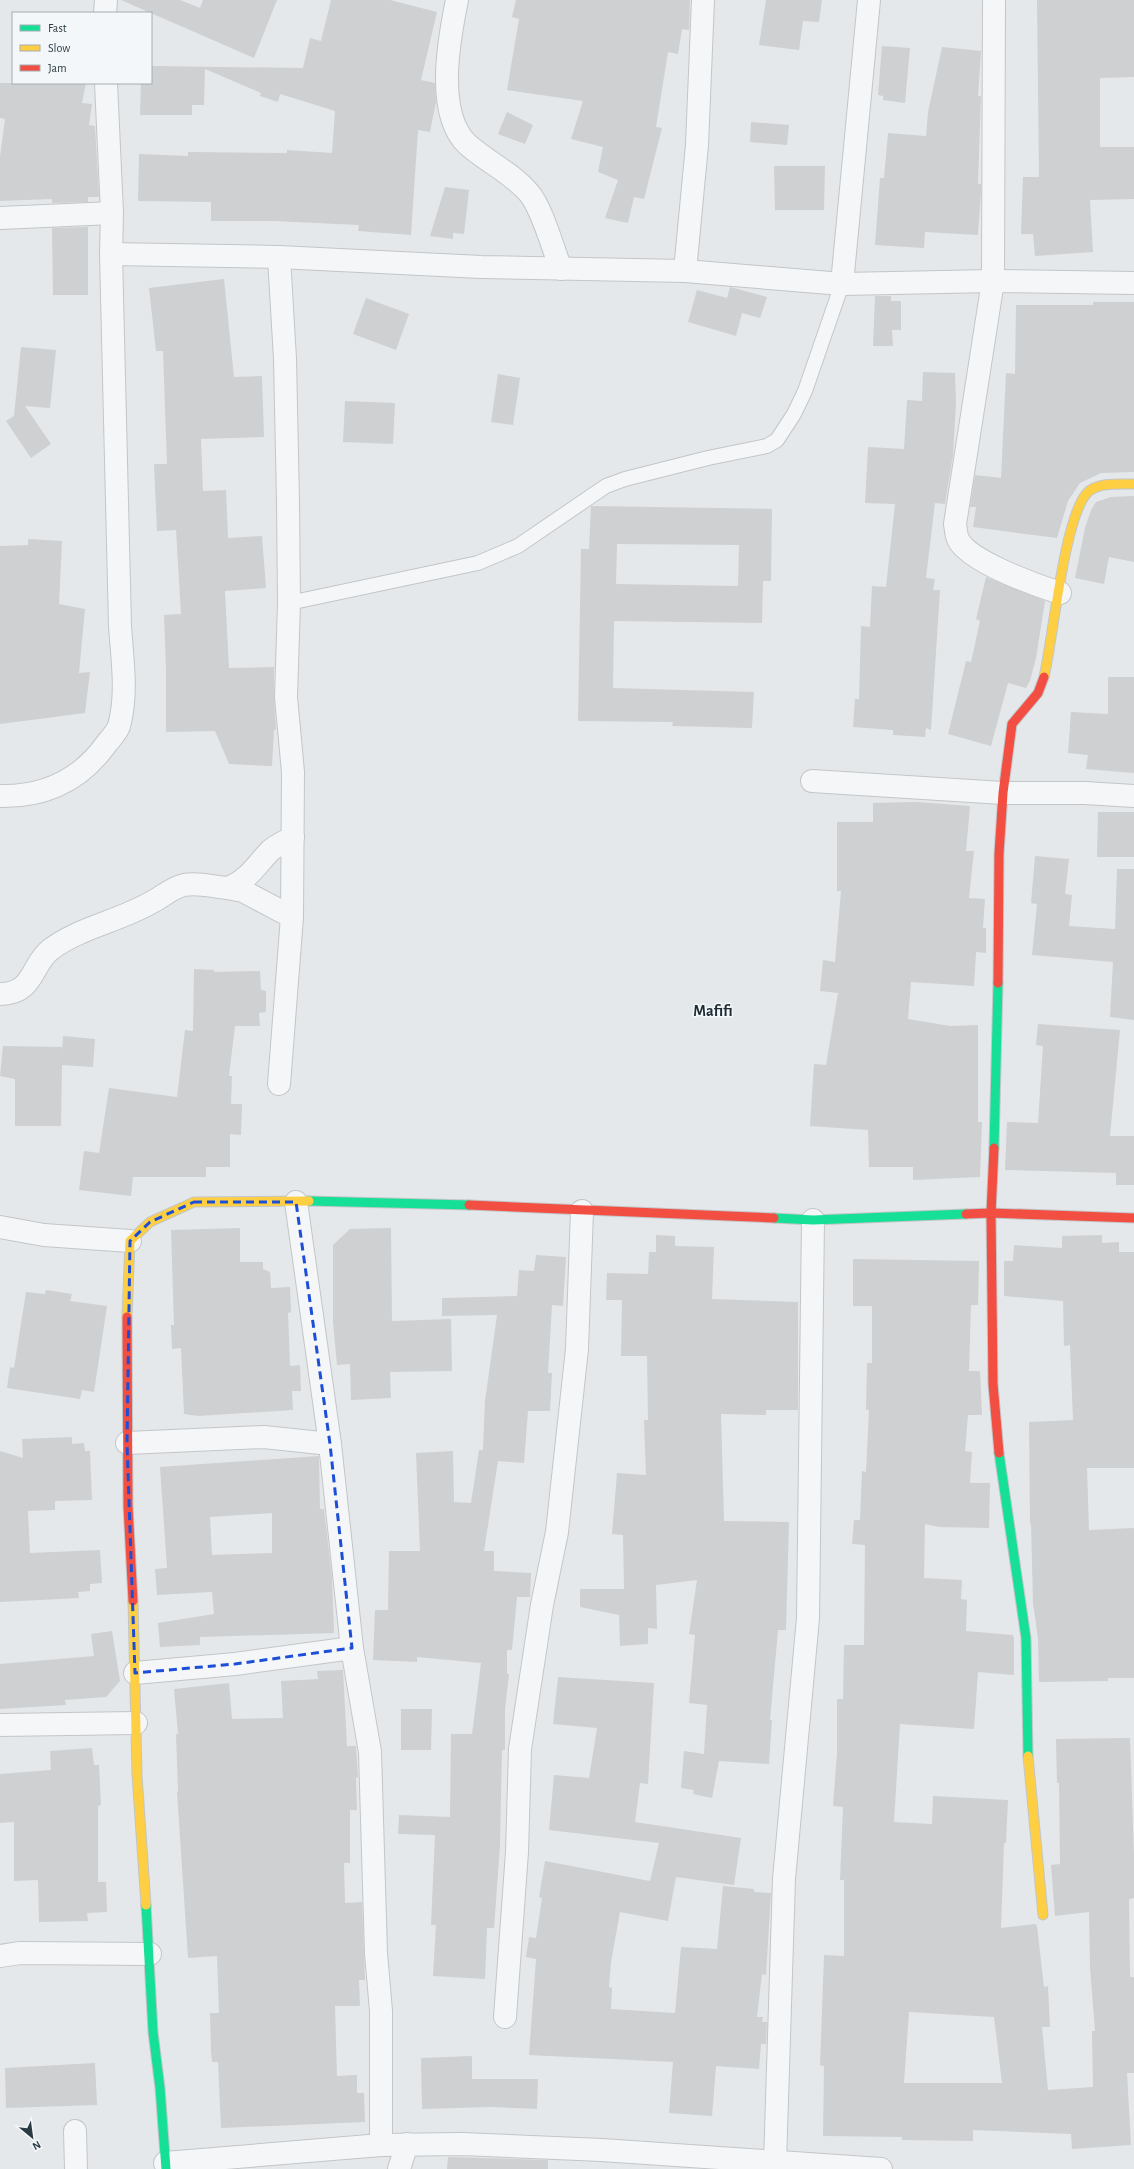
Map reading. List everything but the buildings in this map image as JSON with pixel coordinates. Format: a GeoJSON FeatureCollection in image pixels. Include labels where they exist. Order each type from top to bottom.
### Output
{"type":"FeatureCollection","features":[{"type":"Feature","properties":{"kind":"street"},"geometry":{"type":"LineString","coordinates":[[105,12],[106,0]]}},
{"type":"Feature","properties":{"kind":"street"},"geometry":{"type":"LineString","coordinates":[[457,0],[450,41],[447,84],[454,125],[471,147],[486,161],[514,178],[530,194],[561,269]]}},
{"type":"Feature","properties":{"kind":"street"},"geometry":{"type":"LineString","coordinates":[[685,271],[697,145],[703,0]]}},
{"type":"Feature","properties":{"kind":"street"},"geometry":{"type":"LineString","coordinates":[[842,284],[869,0]]}},
{"type":"Feature","properties":{"kind":"street"},"geometry":{"type":"LineString","coordinates":[[994,0],[993,281],[955,524],[958,540],[967,550],[1023,581],[1060,593]]}},
{"type":"Feature","properties":{"kind":"street"},"geometry":{"type":"LineString","coordinates":[[0,796],[14,796],[50,789],[76,777],[98,757],[118,727],[124,686],[120,626],[111,254],[112,213],[106,84]]}},
{"type":"Feature","properties":{"kind":"street"},"geometry":{"type":"LineString","coordinates":[[0,218],[112,213]]}},
{"type":"Feature","properties":{"kind":"street"},"geometry":{"type":"LineString","coordinates":[[111,254],[279,257],[481,267],[685,271],[842,284],[993,281],[1134,283]]}},
{"type":"Feature","properties":{"kind":"street"},"geometry":{"type":"LineString","coordinates":[[279,257],[285,359],[289,603],[286,697],[293,772],[292,918],[279,1084]]}},
{"type":"Feature","properties":{"kind":"street"},"geometry":{"type":"LineString","coordinates":[[1043,1915],[1027,1745],[1026,1638],[996,1433],[993,1384],[991,1214],[997,1073],[999,854],[1003,793],[1012,724],[1016,716],[1037,697],[1044,678],[1069,541],[1077,508],[1083,497],[1096,488],[1134,484]]}},
{"type":"Feature","properties":{"kind":"street"},"geometry":{"type":"LineString","coordinates":[[812,781],[1003,793],[1085,793],[1134,796]]}},
{"type":"Feature","properties":{"kind":"street"},"geometry":{"type":"LineString","coordinates":[[227,888],[238,883],[258,866],[272,849],[293,837]]}},
{"type":"Feature","properties":{"kind":"street"},"geometry":{"type":"LineString","coordinates":[[0,994],[17,990],[26,984],[33,977],[43,957],[57,945],[70,938],[140,910],[179,887],[189,884],[244,891],[292,918]]}},
{"type":"Feature","properties":{"kind":"street"},"geometry":{"type":"LineString","coordinates":[[881,2169],[775,2163],[738,2165],[602,2150],[462,2144],[381,2145],[165,2166],[160,2088],[153,2032],[150,1954],[136,1723],[127,1443],[127,1325],[130,1241],[150,1222],[194,1202],[390,1202],[813,1220],[991,1214],[1134,1218]]}},
{"type":"Feature","properties":{"kind":"street"},"geometry":{"type":"LineString","coordinates":[[296,1202],[330,1444],[352,1648],[370,1752],[376,1953],[381,2011],[381,2145]]}},
{"type":"Feature","properties":{"kind":"street"},"geometry":{"type":"LineString","coordinates":[[505,2017],[516,1852],[520,1750],[542,1605],[557,1532],[577,1349],[582,1210]]}},
{"type":"Feature","properties":{"kind":"street"},"geometry":{"type":"LineString","coordinates":[[775,2163],[784,1879],[808,1618],[813,1220]]}},
{"type":"Feature","properties":{"kind":"street"},"geometry":{"type":"LineString","coordinates":[[0,1227],[44,1235],[130,1241]]}},
{"type":"Feature","properties":{"kind":"street"},"geometry":{"type":"LineString","coordinates":[[127,1443],[264,1437],[330,1444]]}},
{"type":"Feature","properties":{"kind":"street"},"geometry":{"type":"LineString","coordinates":[[135,1673],[235,1664],[352,1648]]}},
{"type":"Feature","properties":{"kind":"street"},"geometry":{"type":"LineString","coordinates":[[0,1725],[136,1723]]}},
{"type":"Feature","properties":{"kind":"street"},"geometry":{"type":"LineString","coordinates":[[0,1956],[20,1953],[150,1954]]}},
{"type":"Feature","properties":{"kind":"street"},"geometry":{"type":"LineString","coordinates":[[75,2131],[76,2169]]}},
{"type":"Feature","properties":{"kind":"street"},"geometry":{"type":"LineString","coordinates":[[399,2169],[407,2144]]}},
{"type":"Feature","properties":{"kind":"lane"},"geometry":{"type":"LineString","coordinates":[[289,603],[478,564],[518,546],[544,530],[606,486],[640,475],[767,446],[777,440],[794,414],[805,391],[842,284]]}},
{"type":"Feature","properties":{"kind":"highlighted area"},"geometry":{"type":"Polygon","coordinates":[[[194,1202],[296,1202],[330,1444],[352,1648],[235,1664],[135,1673],[127,1443],[130,1241],[150,1222],[194,1202]]]}},
{"type":"Feature","properties":{"kind":"traffic: fast"},"geometry":{"type":"LineString","coordinates":[[994,1148],[998,983]]}},
{"type":"Feature","properties":{"kind":"traffic: fast"},"geometry":{"type":"LineString","coordinates":[[309,1201],[469,1205]]}},
{"type":"Feature","properties":{"kind":"traffic: fast"},"geometry":{"type":"LineString","coordinates":[[774,1218],[813,1220],[966,1214]]}},
{"type":"Feature","properties":{"kind":"traffic: fast"},"geometry":{"type":"LineString","coordinates":[[999,1453],[1026,1638],[1028,1756]]}},
{"type":"Feature","properties":{"kind":"traffic: fast"},"geometry":{"type":"LineString","coordinates":[[146,1905],[153,2032],[160,2088],[166,2169]]}},
{"type":"Feature","properties":{"kind":"traffic: slow"},"geometry":{"type":"LineString","coordinates":[[1044,677],[1060,580],[1072,527],[1079,507],[1091,489],[1109,484],[1134,484]]}},
{"type":"Feature","properties":{"kind":"traffic: slow"},"geometry":{"type":"LineString","coordinates":[[127,1317],[130,1241],[150,1222],[194,1202],[309,1201]]}},
{"type":"Feature","properties":{"kind":"traffic: slow"},"geometry":{"type":"LineString","coordinates":[[133,1601],[137,1775],[146,1905]]}},
{"type":"Feature","properties":{"kind":"traffic: slow"},"geometry":{"type":"LineString","coordinates":[[1028,1756],[1043,1915]]}},
{"type":"Feature","properties":{"kind":"traffic: jam"},"geometry":{"type":"LineString","coordinates":[[998,983],[999,854],[1003,793],[1012,724],[1038,693],[1044,677]]}},
{"type":"Feature","properties":{"kind":"traffic: jam"},"geometry":{"type":"LineString","coordinates":[[994,1148],[991,1213],[993,1384],[999,1453]]}},
{"type":"Feature","properties":{"kind":"traffic: jam"},"geometry":{"type":"LineString","coordinates":[[469,1205],[774,1218]]}},
{"type":"Feature","properties":{"kind":"traffic: jam"},"geometry":{"type":"LineString","coordinates":[[966,1214],[991,1213],[1134,1218]]}},
{"type":"Feature","properties":{"kind":"traffic: jam"},"geometry":{"type":"LineString","coordinates":[[127,1317],[128,1506],[133,1601]]}},
{"type":"Feature","properties":{"kind":"district","name":"Mafifi"},"geometry":{"type":"Point","coordinates":[713,1010]}}]}
